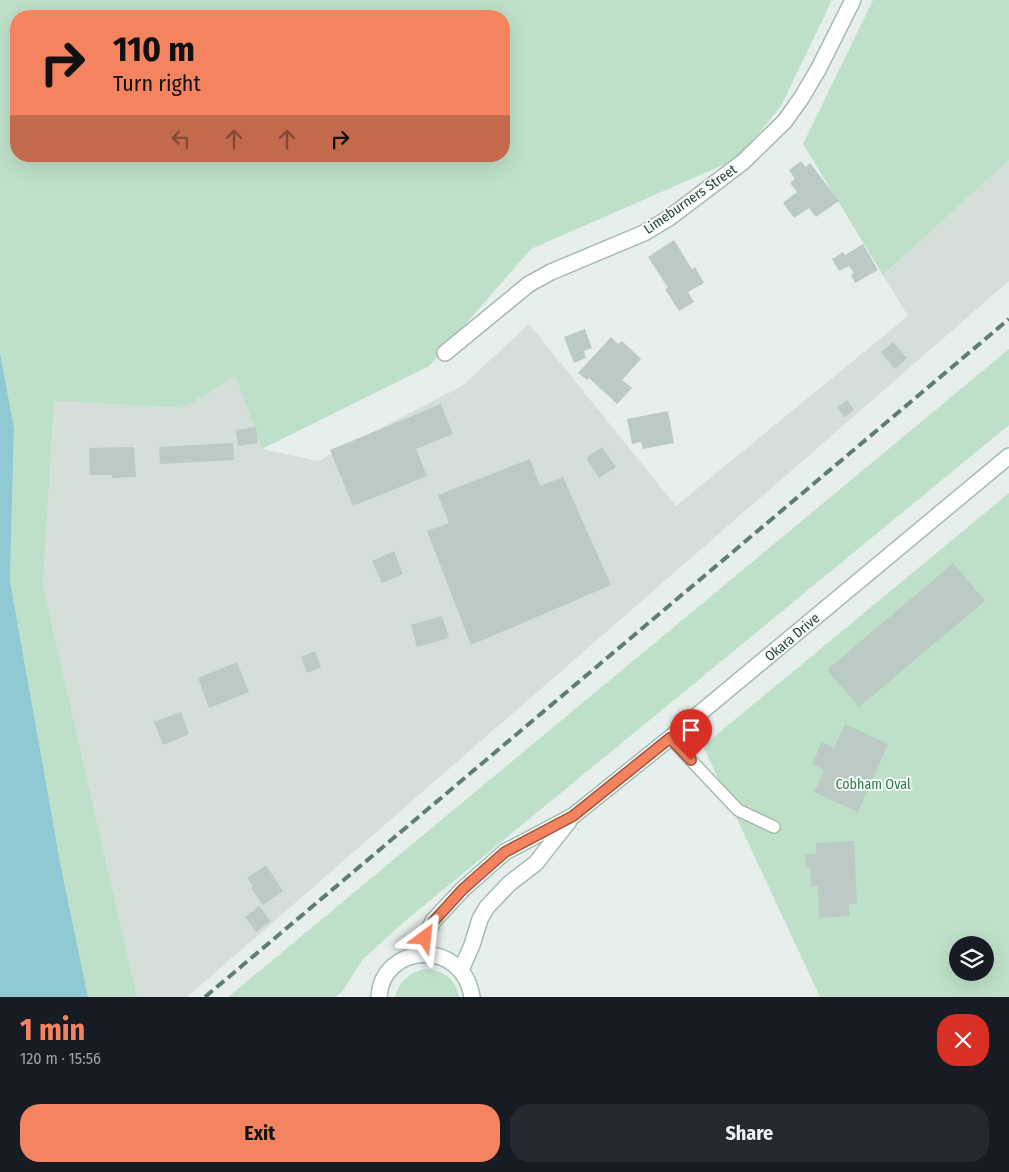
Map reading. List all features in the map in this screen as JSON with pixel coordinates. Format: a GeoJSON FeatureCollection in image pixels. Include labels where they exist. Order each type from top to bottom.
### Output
{"type":"FeatureCollection","features":[{"type":"Feature","properties":{"kind":"main road","name":"Limeburners Street"},"geometry":{"type":"LineString","coordinates":[[445,353],[529,284],[551,272],[644,233],[669,218],[743,162],[786,121],[819,68],[853,0]]}},
{"type":"Feature","properties":{"kind":"main road","name":"Okara Drive"},"geometry":{"type":"LineString","coordinates":[[417,955],[433,922],[463,889],[505,852],[573,816],[670,738],[1009,456]]}},
{"type":"Feature","properties":{"kind":"main road","name":"Okara Drive"},"geometry":{"type":"LineString","coordinates":[[461,970],[472,945],[480,919],[487,907],[510,883],[536,863],[573,816]]}},
{"type":"Feature","properties":{"kind":"main road"},"geometry":{"type":"LineString","coordinates":[[378,996],[388,973],[406,958],[429,954],[441,956],[461,970],[467,979],[472,997]]}},
{"type":"Feature","properties":{"kind":"lane"},"geometry":{"type":"LineString","coordinates":[[670,738],[738,810],[774,827]]}},
{"type":"Feature","properties":{"kind":"shaded area"},"geometry":{"type":"Polygon","coordinates":[[[1009,160],[1009,281],[187,997],[137,997],[43,586],[54,401],[184,408],[235,376],[262,449],[318,461],[462,386],[529,324],[676,506],[908,316],[883,275],[1009,160]]]}},
{"type":"Feature","properties":{"kind":"green space"},"geometry":{"type":"Polygon","coordinates":[[[0,0],[832,0],[781,106],[739,158],[531,249],[429,366],[262,449],[235,376],[184,408],[54,401],[43,586],[137,997],[88,997],[61,867],[10,581],[14,428],[0,352],[0,0]]]}},
{"type":"Feature","properties":{"kind":"green space"},"geometry":{"type":"Polygon","coordinates":[[[873,0],[1009,0],[1009,160],[883,275],[803,144],[873,0]]]}},
{"type":"Feature","properties":{"kind":"green space"},"geometry":{"type":"Polygon","coordinates":[[[1009,349],[1009,425],[411,916],[363,959],[342,992],[335,997],[228,997],[1009,349]]]}},
{"type":"Feature","properties":{"kind":"green space","name":"Cobham Oval"},"geometry":{"type":"Polygon","coordinates":[[[1009,493],[1009,997],[820,997],[703,746],[1009,493]]]}},
{"type":"Feature","properties":{"kind":"green space"},"geometry":{"type":"Polygon","coordinates":[[[424,969],[437,971],[447,976],[455,985],[459,997],[395,997],[399,986],[405,978],[424,969]]]}},
{"type":"Feature","properties":{"kind":"water"},"geometry":{"type":"Polygon","coordinates":[[[0,352],[14,428],[10,581],[61,867],[88,997],[0,997],[0,352]]]}},
{"type":"Feature","properties":{"kind":"building"},"geometry":{"type":"Polygon","coordinates":[[[801,161],[806,167],[810,163],[839,201],[816,217],[809,208],[794,218],[783,203],[797,192],[790,183],[795,179],[789,170],[801,161]]]}},
{"type":"Feature","properties":{"kind":"building"},"geometry":{"type":"Polygon","coordinates":[[[674,240],[692,269],[695,267],[704,283],[688,292],[694,302],[679,311],[665,289],[668,288],[648,257],[674,240]]]}},
{"type":"Feature","properties":{"kind":"building"},"geometry":{"type":"Polygon","coordinates":[[[863,244],[878,270],[855,283],[851,275],[854,273],[849,266],[839,271],[832,259],[843,252],[845,255],[863,244]]]}},
{"type":"Feature","properties":{"kind":"building"},"geometry":{"type":"Polygon","coordinates":[[[585,329],[592,348],[584,351],[586,358],[574,363],[564,337],[585,329]]]}},
{"type":"Feature","properties":{"kind":"building"},"geometry":{"type":"Polygon","coordinates":[[[611,337],[618,344],[622,341],[641,359],[622,380],[632,388],[617,404],[589,378],[587,380],[578,373],[611,337]]]}},
{"type":"Feature","properties":{"kind":"building"},"geometry":{"type":"Polygon","coordinates":[[[893,342],[907,358],[895,369],[881,352],[893,342]]]}},
{"type":"Feature","properties":{"kind":"building"},"geometry":{"type":"Polygon","coordinates":[[[847,400],[854,410],[844,417],[837,407],[847,400]]]}},
{"type":"Feature","properties":{"kind":"building"},"geometry":{"type":"Polygon","coordinates":[[[441,404],[453,434],[416,449],[427,476],[353,506],[330,450],[441,404]]]}},
{"type":"Feature","properties":{"kind":"building"},"geometry":{"type":"Polygon","coordinates":[[[668,411],[674,443],[643,449],[641,442],[632,444],[627,419],[668,411]]]}},
{"type":"Feature","properties":{"kind":"building"},"geometry":{"type":"Polygon","coordinates":[[[256,427],[258,443],[238,446],[236,430],[256,427]]]}},
{"type":"Feature","properties":{"kind":"building"},"geometry":{"type":"Polygon","coordinates":[[[233,443],[234,460],[160,464],[159,447],[233,443]]]}},
{"type":"Feature","properties":{"kind":"building"},"geometry":{"type":"Polygon","coordinates":[[[134,447],[136,477],[112,478],[112,475],[90,475],[89,448],[134,447]]]}},
{"type":"Feature","properties":{"kind":"building"},"geometry":{"type":"Polygon","coordinates":[[[602,447],[616,467],[599,478],[586,458],[602,447]]]}},
{"type":"Feature","properties":{"kind":"building"},"geometry":{"type":"Polygon","coordinates":[[[530,459],[540,486],[563,477],[611,585],[471,645],[427,531],[449,523],[438,495],[530,459]]]}},
{"type":"Feature","properties":{"kind":"building"},"geometry":{"type":"Polygon","coordinates":[[[394,551],[403,574],[382,583],[372,561],[394,551]]]}},
{"type":"Feature","properties":{"kind":"building"},"geometry":{"type":"Polygon","coordinates":[[[953,563],[985,601],[859,707],[827,670],[953,563]]]}},
{"type":"Feature","properties":{"kind":"building"},"geometry":{"type":"Polygon","coordinates":[[[442,616],[449,638],[417,647],[411,625],[442,616]]]}},
{"type":"Feature","properties":{"kind":"building"},"geometry":{"type":"Polygon","coordinates":[[[315,651],[321,667],[307,673],[301,657],[315,651]]]}},
{"type":"Feature","properties":{"kind":"building"},"geometry":{"type":"Polygon","coordinates":[[[237,662],[249,692],[209,708],[198,678],[237,662]]]}},
{"type":"Feature","properties":{"kind":"building"},"geometry":{"type":"Polygon","coordinates":[[[181,712],[189,734],[163,745],[154,722],[181,712]]]}},
{"type":"Feature","properties":{"kind":"building"},"geometry":{"type":"Polygon","coordinates":[[[845,724],[888,744],[858,812],[814,792],[824,770],[812,764],[822,742],[834,748],[845,724]]]}},
{"type":"Feature","properties":{"kind":"building"},"geometry":{"type":"Polygon","coordinates":[[[854,841],[857,904],[849,904],[849,916],[819,918],[818,886],[811,886],[810,867],[806,867],[805,855],[816,854],[816,843],[854,841]]]}},
{"type":"Feature","properties":{"kind":"building"},"geometry":{"type":"Polygon","coordinates":[[[266,865],[283,891],[263,905],[251,888],[253,886],[247,878],[266,865]]]}},
{"type":"Feature","properties":{"kind":"building"},"geometry":{"type":"Polygon","coordinates":[[[259,906],[271,921],[256,932],[245,917],[259,906]]]}},
{"type":"Feature","properties":{"kind":"railway"},"geometry":{"type":"LineString","coordinates":[[205,997],[1009,319]]}},
{"type":"Feature","properties":{"kind":"route"},"geometry":{"type":"LineString","coordinates":[[425,938],[433,922],[463,889],[505,852],[573,816],[670,738],[691,760]]}}]}
